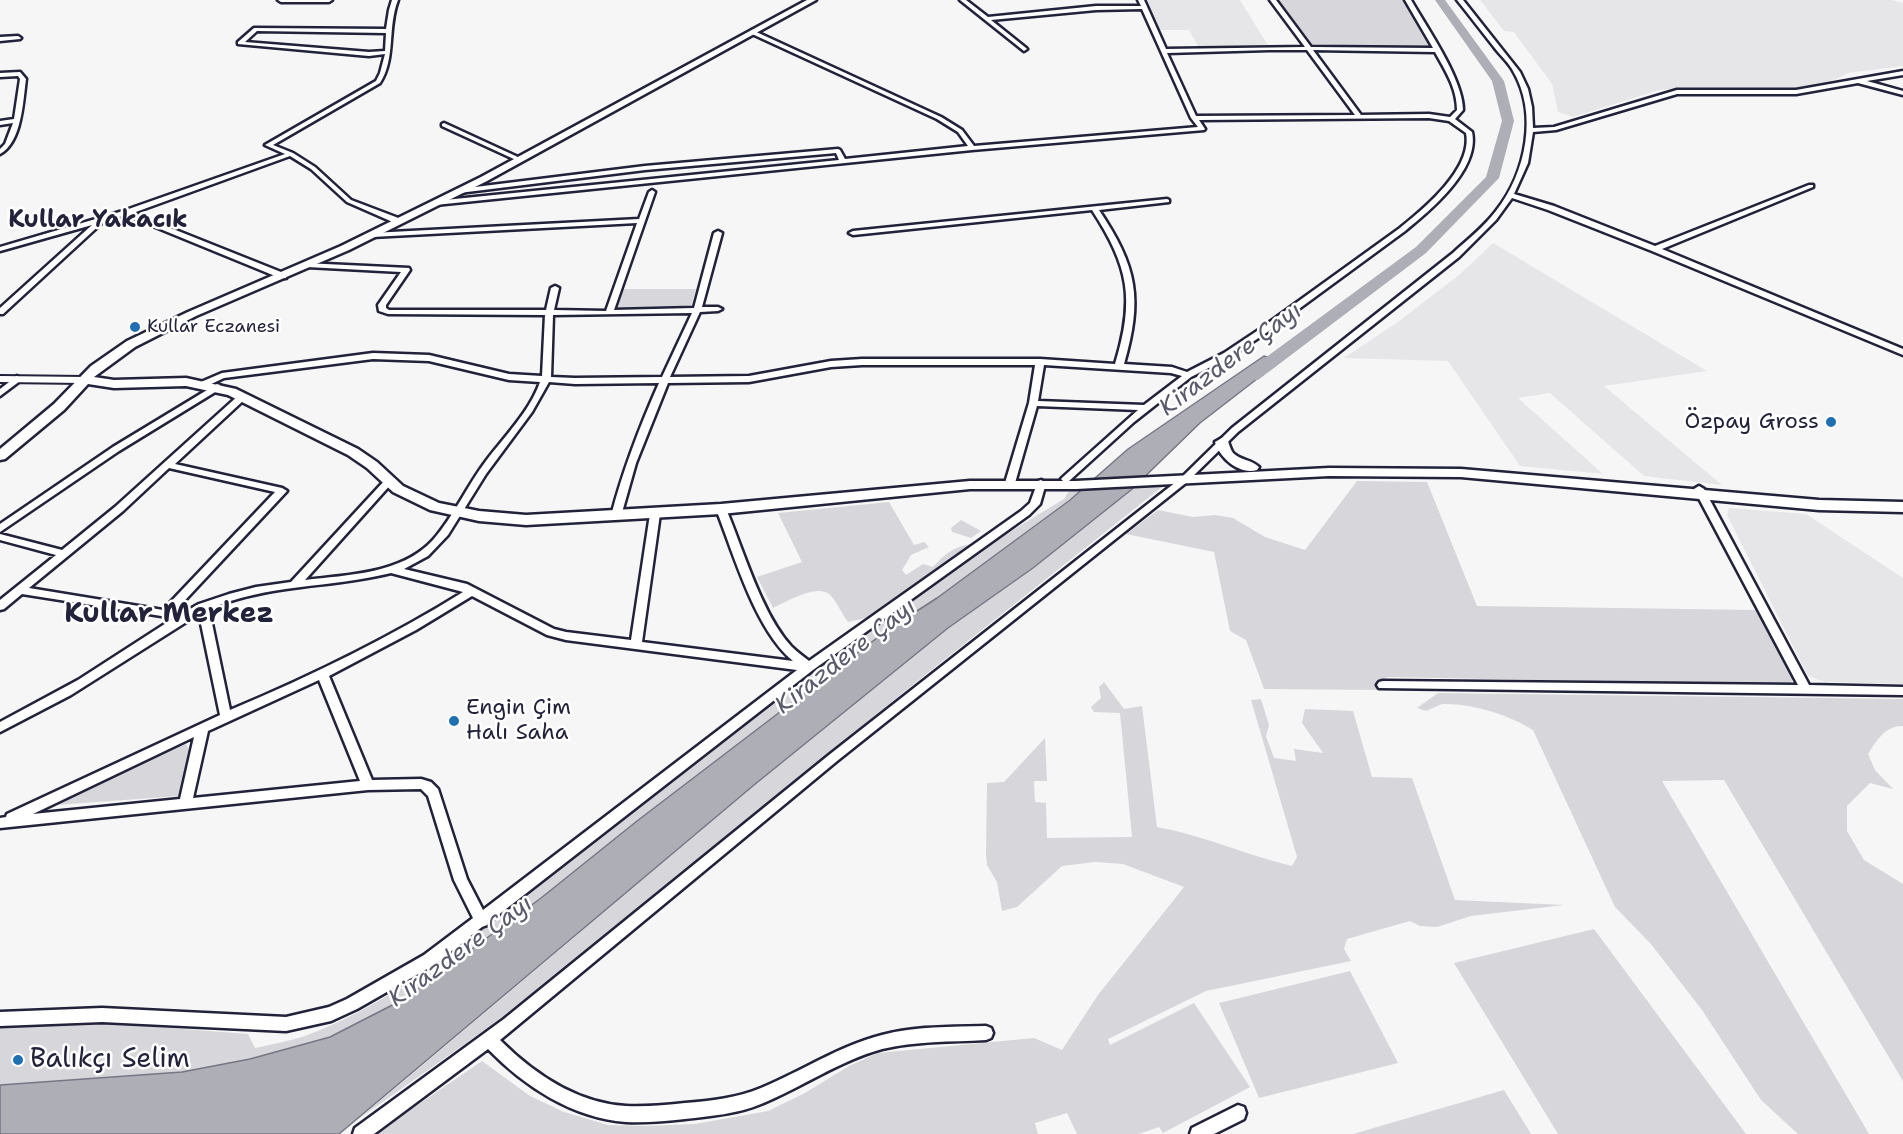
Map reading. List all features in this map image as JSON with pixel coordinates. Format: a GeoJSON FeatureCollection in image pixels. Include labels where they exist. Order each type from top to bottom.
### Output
{"type":"FeatureCollection","features":[{"type":"Feature","properties":{"kind":"main road"},"geometry":{"type":"LineString","coordinates":[[0,456],[36,428],[85,380],[118,352],[156,331],[372,235],[459,191],[812,0]]}},
{"type":"Feature","properties":{"kind":"main road"},"geometry":{"type":"LineString","coordinates":[[85,380],[114,384],[211,386],[242,397],[353,452],[389,481],[424,502],[456,512],[494,519],[526,520],[655,514],[916,489],[1075,480],[1167,478],[1252,466],[1430,466],[1820,505],[1903,507]]}},
{"type":"Feature","properties":{"kind":"main road"},"geometry":{"type":"LineString","coordinates":[[1222,442],[1230,458],[1252,466]]}},
{"type":"Feature","properties":{"kind":"main road"},"geometry":{"type":"LineString","coordinates":[[1188,476],[1435,472],[1827,500],[1903,500]]}},
{"type":"Feature","properties":{"kind":"street"},"geometry":{"type":"LineString","coordinates":[[281,0],[329,0]]}},
{"type":"Feature","properties":{"kind":"street"},"geometry":{"type":"LineString","coordinates":[[396,0],[388,21],[386,73],[378,82],[268,145],[291,154],[313,168],[349,201],[398,221]]}},
{"type":"Feature","properties":{"kind":"street"},"geometry":{"type":"LineString","coordinates":[[963,0],[1024,49]]}},
{"type":"Feature","properties":{"kind":"street"},"geometry":{"type":"LineString","coordinates":[[1274,0],[1359,116]]}},
{"type":"Feature","properties":{"kind":"street"},"geometry":{"type":"LineString","coordinates":[[1408,0],[1453,79],[1460,99],[1460,110],[1451,119]]}},
{"type":"Feature","properties":{"kind":"street"},"geometry":{"type":"LineString","coordinates":[[361,1134],[489,1040],[833,758],[1188,476],[1222,442],[1456,255],[1488,224],[1509,195],[1523,166],[1532,130],[1530,106],[1524,84],[1516,68],[1460,0]]}},
{"type":"Feature","properties":{"kind":"street"},"geometry":{"type":"LineString","coordinates":[[435,203],[972,148],[1202,129],[1194,118],[1142,4],[988,19]]}},
{"type":"Feature","properties":{"kind":"street"},"geometry":{"type":"LineString","coordinates":[[387,52],[369,54],[240,43],[256,29],[388,31]]}},
{"type":"Feature","properties":{"kind":"street"},"geometry":{"type":"LineString","coordinates":[[752,32],[939,118],[960,131],[972,148]]}},
{"type":"Feature","properties":{"kind":"street"},"geometry":{"type":"LineString","coordinates":[[0,39],[18,38]]}},
{"type":"Feature","properties":{"kind":"street"},"geometry":{"type":"LineString","coordinates":[[1164,51],[1259,48],[1437,50]]}},
{"type":"Feature","properties":{"kind":"street"},"geometry":{"type":"LineString","coordinates":[[1532,130],[1554,129],[1677,92],[1796,92],[1903,73]]}},
{"type":"Feature","properties":{"kind":"street"},"geometry":{"type":"LineString","coordinates":[[0,75],[20,74],[23,79],[17,120],[8,145],[0,152]]}},
{"type":"Feature","properties":{"kind":"street"},"geometry":{"type":"LineString","coordinates":[[1856,80],[1903,93]]}},
{"type":"Feature","properties":{"kind":"street"},"geometry":{"type":"LineString","coordinates":[[1075,480],[1102,444],[1145,408],[1188,375],[1231,352],[1358,262],[1423,212],[1454,178],[1466,160],[1470,149],[1469,132],[1451,119],[1429,116],[1194,118]]}},
{"type":"Feature","properties":{"kind":"street"},"geometry":{"type":"LineString","coordinates":[[0,123],[17,120]]}},
{"type":"Feature","properties":{"kind":"street"},"geometry":{"type":"LineString","coordinates":[[444,125],[518,159]]}},
{"type":"Feature","properties":{"kind":"street"},"geometry":{"type":"LineString","coordinates":[[459,191],[645,168],[838,151],[843,161]]}},
{"type":"Feature","properties":{"kind":"street"},"geometry":{"type":"LineString","coordinates":[[0,249],[126,213],[291,154]]}},
{"type":"Feature","properties":{"kind":"street"},"geometry":{"type":"LineString","coordinates":[[738,160],[748,172]]}},
{"type":"Feature","properties":{"kind":"street"},"geometry":{"type":"LineString","coordinates":[[1656,249],[1811,186]]}},
{"type":"Feature","properties":{"kind":"street"},"geometry":{"type":"LineString","coordinates":[[609,313],[652,192]]}},
{"type":"Feature","properties":{"kind":"street"},"geometry":{"type":"LineString","coordinates":[[1509,195],[1551,208],[1656,249],[1903,352]]}},
{"type":"Feature","properties":{"kind":"street"},"geometry":{"type":"LineString","coordinates":[[853,233],[1167,201]]}},
{"type":"Feature","properties":{"kind":"street"},"geometry":{"type":"LineString","coordinates":[[1095,208],[1118,247],[1129,285],[1131,315],[1119,366]]}},
{"type":"Feature","properties":{"kind":"street"},"geometry":{"type":"LineString","coordinates":[[126,213],[283,276]]}},
{"type":"Feature","properties":{"kind":"street"},"geometry":{"type":"LineString","coordinates":[[0,312],[103,219]]}},
{"type":"Feature","properties":{"kind":"street"},"geometry":{"type":"LineString","coordinates":[[372,235],[640,221]]}},
{"type":"Feature","properties":{"kind":"street"},"geometry":{"type":"LineString","coordinates":[[616,516],[627,474],[664,381],[697,310],[718,233]]}},
{"type":"Feature","properties":{"kind":"street"},"geometry":{"type":"LineString","coordinates":[[307,265],[406,270],[382,305],[382,309],[388,312],[549,314],[718,309]]}},
{"type":"Feature","properties":{"kind":"street"},"geometry":{"type":"LineString","coordinates":[[0,727],[35,711],[73,689],[203,607],[246,592],[392,570],[406,565],[429,549],[528,409],[546,379],[549,314],[555,288]]}},
{"type":"Feature","properties":{"kind":"street"},"geometry":{"type":"LineString","coordinates":[[0,529],[211,386],[222,376],[374,356],[437,359],[498,375],[546,379],[664,381],[761,378],[854,362],[1040,362],[1172,370],[1188,375]]}},
{"type":"Feature","properties":{"kind":"street"},"geometry":{"type":"LineString","coordinates":[[1011,483],[1033,403],[1040,362]]}},
{"type":"Feature","properties":{"kind":"street"},"geometry":{"type":"LineString","coordinates":[[0,379],[85,380]]}},
{"type":"Feature","properties":{"kind":"street"},"geometry":{"type":"LineString","coordinates":[[0,393],[17,379]]}},
{"type":"Feature","properties":{"kind":"street"},"geometry":{"type":"LineString","coordinates":[[0,606],[21,591],[168,465],[242,397]]}},
{"type":"Feature","properties":{"kind":"street"},"geometry":{"type":"LineString","coordinates":[[1033,403],[1145,408]]}},
{"type":"Feature","properties":{"kind":"street"},"geometry":{"type":"LineString","coordinates":[[165,614],[282,491],[168,465]]}},
{"type":"Feature","properties":{"kind":"street"},"geometry":{"type":"LineString","coordinates":[[296,583],[389,481]]}},
{"type":"Feature","properties":{"kind":"street"},"geometry":{"type":"LineString","coordinates":[[0,1019],[102,1015],[286,1024],[308,1020],[352,1004],[410,973],[482,921],[809,667],[1025,513],[1035,504],[1041,483]]}},
{"type":"Feature","properties":{"kind":"street"},"geometry":{"type":"LineString","coordinates":[[1701,492],[1806,690]]}},
{"type":"Feature","properties":{"kind":"street"},"geometry":{"type":"LineString","coordinates":[[721,509],[757,596],[778,636],[788,650],[809,667]]}},
{"type":"Feature","properties":{"kind":"street"},"geometry":{"type":"LineString","coordinates":[[636,646],[655,514]]}},
{"type":"Feature","properties":{"kind":"street"},"geometry":{"type":"LineString","coordinates":[[0,537],[64,554]]}},
{"type":"Feature","properties":{"kind":"street"},"geometry":{"type":"LineString","coordinates":[[392,570],[472,591],[551,632],[584,640],[809,667]]}},
{"type":"Feature","properties":{"kind":"street"},"geometry":{"type":"LineString","coordinates":[[21,591],[184,617]]}},
{"type":"Feature","properties":{"kind":"street"},"geometry":{"type":"LineString","coordinates":[[2,822],[226,717],[323,676],[392,640],[472,591]]}},
{"type":"Feature","properties":{"kind":"street"},"geometry":{"type":"LineString","coordinates":[[203,607],[226,717]]}},
{"type":"Feature","properties":{"kind":"street"},"geometry":{"type":"LineString","coordinates":[[323,676],[368,785]]}},
{"type":"Feature","properties":{"kind":"street"},"geometry":{"type":"LineString","coordinates":[[1383,685],[1903,691]]}},
{"type":"Feature","properties":{"kind":"street"},"geometry":{"type":"LineString","coordinates":[[186,802],[202,729]]}},
{"type":"Feature","properties":{"kind":"street"},"geometry":{"type":"LineString","coordinates":[[2,822],[368,785],[413,784],[431,789],[446,828],[461,880],[482,921]]}},
{"type":"Feature","properties":{"kind":"street"},"geometry":{"type":"LineString","coordinates":[[489,1040],[524,1071],[569,1099],[616,1113],[644,1115],[727,1106],[760,1097],[858,1050],[882,1042],[987,1033]]}},
{"type":"Feature","properties":{"kind":"street"},"geometry":{"type":"LineString","coordinates":[[1198,1134],[1238,1113]]}},
{"type":"Feature","properties":{"kind":"shaded area"},"geometry":{"type":"Polygon","coordinates":[[[1146,0],[1240,0],[1269,47],[1199,48],[1189,30],[1160,30],[1146,0]]]}},
{"type":"Feature","properties":{"kind":"shaded area"},"geometry":{"type":"Polygon","coordinates":[[[1279,0],[1405,0],[1430,44],[1427,47],[1313,47],[1279,0]]]}},
{"type":"Feature","properties":{"kind":"shaded area"},"geometry":{"type":"Polygon","coordinates":[[[1480,0],[1891,0],[1903,3],[1903,66],[1848,73],[1837,79],[1796,89],[1679,88],[1659,90],[1573,117],[1558,112],[1552,84],[1514,32],[1504,31],[1480,0]]]}},
{"type":"Feature","properties":{"kind":"shaded area"},"geometry":{"type":"Polygon","coordinates":[[[1493,243],[1707,371],[1604,386],[1722,485],[1644,476],[1550,393],[1518,398],[1603,474],[1520,466],[1448,361],[1344,358],[1399,321],[1459,275],[1493,243]]]}},
{"type":"Feature","properties":{"kind":"shaded area"},"geometry":{"type":"Polygon","coordinates":[[[621,289],[696,289],[691,306],[688,307],[618,309],[615,308],[621,289]]]}},
{"type":"Feature","properties":{"kind":"shaded area"},"geometry":{"type":"Polygon","coordinates":[[[1264,356],[1279,362],[1200,423],[1131,490],[1033,568],[948,628],[754,785],[339,1134],[0,1134],[0,1085],[182,1072],[250,1059],[330,1037],[404,999],[541,898],[637,821],[886,631],[937,598],[1070,500],[1128,449],[1264,356]]]}},
{"type":"Feature","properties":{"kind":"shaded area"},"geometry":{"type":"Polygon","coordinates":[[[1357,481],[1427,482],[1477,606],[1756,610],[1793,678],[1790,685],[1389,677],[1376,680],[1380,690],[1264,689],[1246,640],[1230,631],[1214,552],[1126,534],[1158,510],[1193,517],[1215,515],[1233,518],[1265,537],[1305,550],[1357,481]]]}},
{"type":"Feature","properties":{"kind":"shaded area"},"geometry":{"type":"Polygon","coordinates":[[[1134,487],[1162,487],[900,695],[563,969],[493,1024],[360,1118],[576,936],[637,881],[754,785],[948,628],[1033,568],[1134,487]]]}},
{"type":"Feature","properties":{"kind":"shaded area"},"geometry":{"type":"Polygon","coordinates":[[[1082,490],[937,598],[886,631],[637,821],[541,898],[404,999],[330,1037],[250,1059],[182,1072],[0,1085],[0,1027],[92,1022],[248,1034],[255,1048],[305,1036],[341,1021],[374,1003],[440,963],[791,688],[960,562],[1064,499],[1069,491],[1082,490]]]}},
{"type":"Feature","properties":{"kind":"shaded area"},"geometry":{"type":"Polygon","coordinates":[[[889,502],[914,545],[924,542],[929,547],[911,555],[902,570],[906,575],[923,564],[933,567],[950,552],[971,544],[874,616],[848,622],[830,595],[818,591],[802,595],[773,608],[757,577],[802,562],[778,513],[889,502]]]}},
{"type":"Feature","properties":{"kind":"shaded area"},"geometry":{"type":"Polygon","coordinates":[[[1729,508],[1806,514],[1903,578],[1903,684],[1825,682],[1808,676],[1727,515],[1729,508]]]}},
{"type":"Feature","properties":{"kind":"shaded area"},"geometry":{"type":"Polygon","coordinates":[[[961,520],[981,531],[971,538],[952,532],[951,528],[961,520]]]}},
{"type":"Feature","properties":{"kind":"shaded area"},"geometry":{"type":"Polygon","coordinates":[[[1104,682],[1124,709],[1142,706],[1157,827],[1292,866],[1297,857],[1251,700],[1261,699],[1269,725],[1266,736],[1274,758],[1296,761],[1294,749],[1323,753],[1302,723],[1305,709],[1353,711],[1372,777],[1412,778],[1455,900],[1564,905],[1471,916],[1437,927],[1420,926],[1410,921],[1347,939],[1344,949],[1351,961],[1206,991],[1108,1039],[1110,1045],[1194,1003],[1250,1087],[1163,1133],[1159,1127],[1139,1134],[1077,1134],[1067,1113],[1035,1123],[1038,1134],[375,1134],[482,1061],[530,1096],[564,1112],[608,1125],[644,1126],[695,1124],[768,1111],[805,1093],[849,1066],[878,1053],[1034,1038],[1062,1050],[1098,995],[1184,887],[1123,864],[1095,862],[1062,866],[1017,907],[1002,911],[997,882],[987,865],[987,783],[1004,782],[1045,738],[1047,781],[1034,781],[1035,802],[1046,803],[1047,838],[1132,837],[1120,713],[1094,712],[1091,707],[1101,698],[1099,687],[1104,682]]]}},
{"type":"Feature","properties":{"kind":"shaded area"},"geometry":{"type":"Polygon","coordinates":[[[1438,693],[1903,699],[1903,726],[1887,731],[1878,739],[1868,754],[1875,770],[1893,789],[1870,783],[1847,806],[1847,831],[1864,860],[1903,884],[1903,1081],[1724,780],[1662,781],[1869,1134],[1798,1134],[1761,1100],[1702,1010],[1651,944],[1615,907],[1533,730],[1502,715],[1478,708],[1443,704],[1426,711],[1417,708],[1438,693]]]}},
{"type":"Feature","properties":{"kind":"shaded area"},"geometry":{"type":"Polygon","coordinates":[[[186,744],[189,749],[179,796],[56,805],[56,803],[186,744]]]}},
{"type":"Feature","properties":{"kind":"shaded area"},"geometry":{"type":"Polygon","coordinates":[[[1594,929],[1746,1134],[1558,1134],[1454,963],[1594,929]]]}},
{"type":"Feature","properties":{"kind":"shaded area"},"geometry":{"type":"Polygon","coordinates":[[[1350,971],[1398,1063],[1259,1098],[1219,1003],[1350,971]]]}},
{"type":"Feature","properties":{"kind":"shaded area"},"geometry":{"type":"Polygon","coordinates":[[[1504,1090],[1531,1134],[1353,1134],[1504,1090]]]}},
{"type":"Feature","properties":{"kind":"waterway","name":"Kirazdere Çayı"},"geometry":{"type":"LineString","coordinates":[[1252,376],[1421,250],[1492,178],[1508,121],[1498,81],[1440,0]]}},
{"type":"Feature","properties":{"kind":"place","name":"Kullar Eczanesi"},"geometry":{"type":"Point","coordinates":[135,327]}},
{"type":"Feature","properties":{"kind":"place","name":"Özpay Gross"},"geometry":{"type":"Point","coordinates":[1831,422]}},
{"type":"Feature","properties":{"kind":"place","name":"Engin Çim Halı Saha"},"geometry":{"type":"Point","coordinates":[454,721]}},
{"type":"Feature","properties":{"kind":"place","name":"Balıkçı Selim"},"geometry":{"type":"Point","coordinates":[18,1060]}},
{"type":"Feature","properties":{"kind":"district","name":"Kullar Yakacık"},"geometry":{"type":"Point","coordinates":[98,221]}},
{"type":"Feature","properties":{"kind":"district","name":"Kullar Merkez"},"geometry":{"type":"Point","coordinates":[169,615]}}]}
